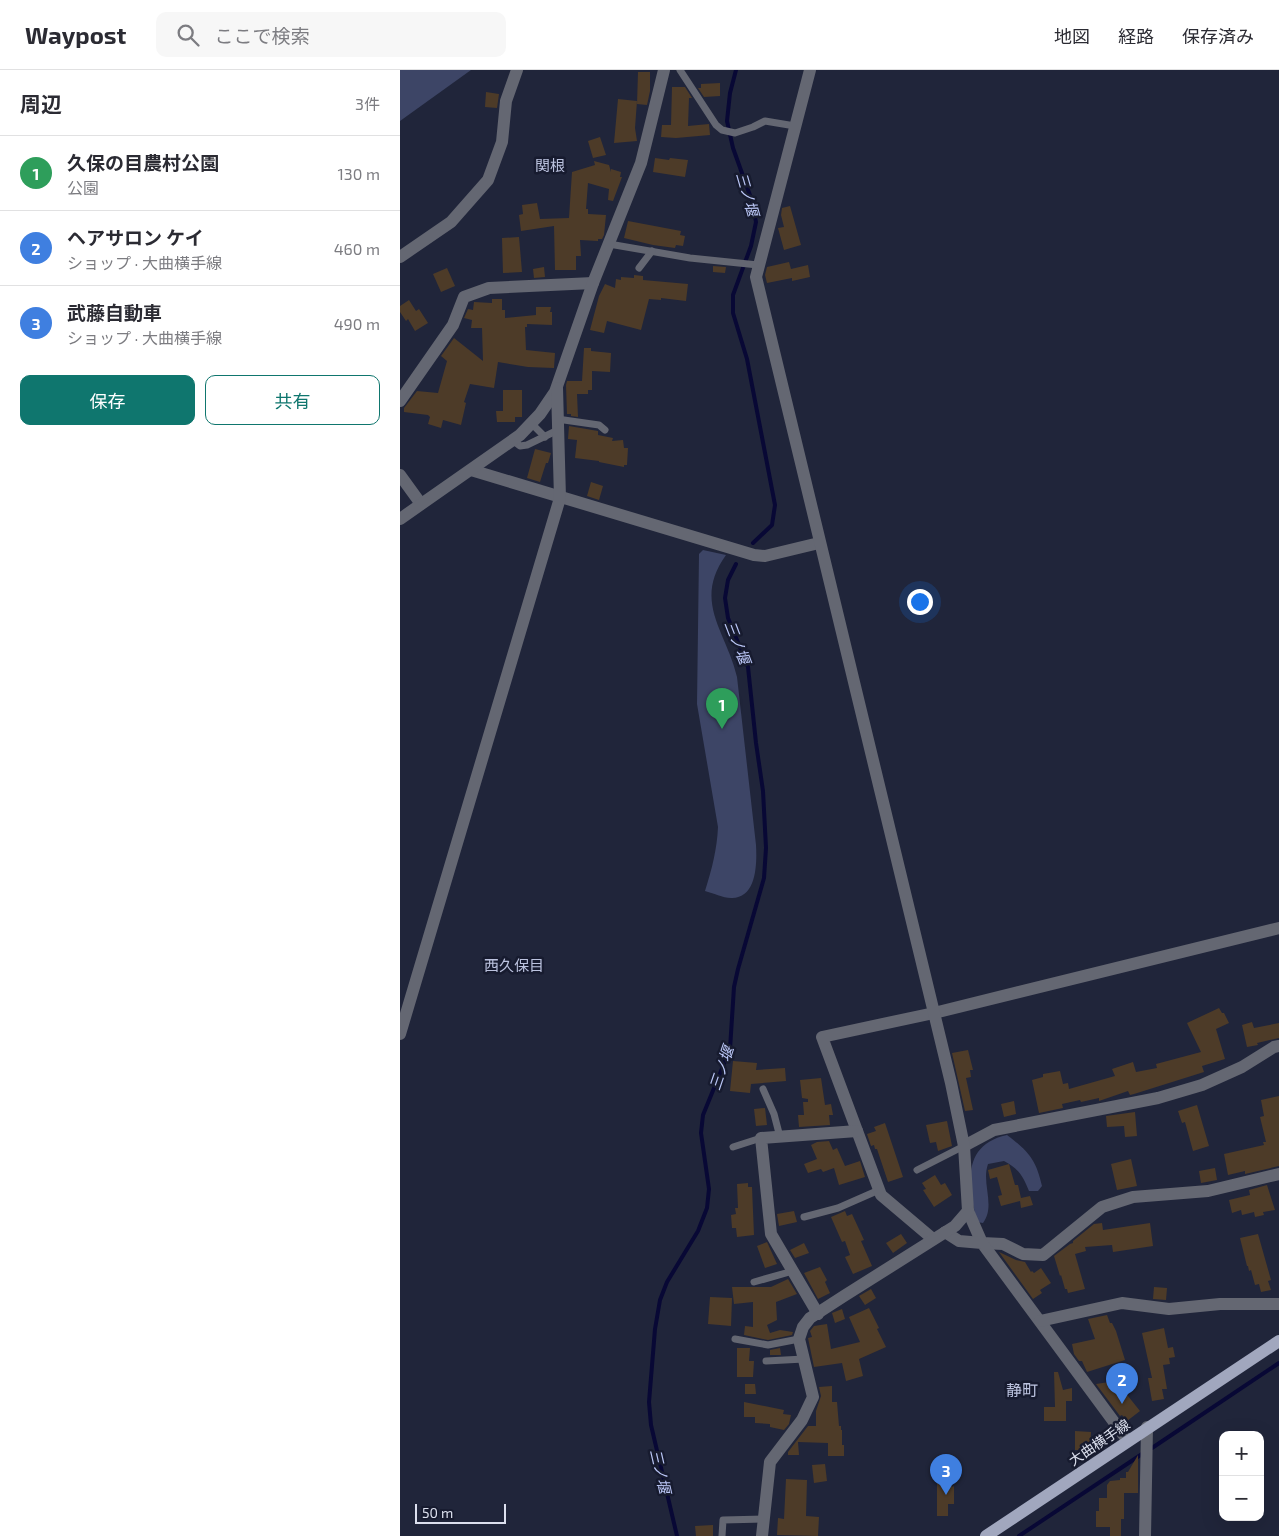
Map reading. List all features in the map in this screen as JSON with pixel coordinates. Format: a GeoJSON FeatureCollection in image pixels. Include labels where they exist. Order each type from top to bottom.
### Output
{"type":"FeatureCollection","features":[{"type":"Feature","properties":{"kind":"main road","name":"大曲横手線"},"geometry":{"type":"LineString","coordinates":[[986,1536],[1279,1341]]}},
{"type":"Feature","properties":{"kind":"street"},"geometry":{"type":"LineString","coordinates":[[400,257],[451,222],[488,180],[502,142],[506,101],[517,70]]}},
{"type":"Feature","properties":{"kind":"street"},"geometry":{"type":"LineString","coordinates":[[400,519],[512,440],[540,414],[557,388],[593,283],[641,163],[664,70]]}},
{"type":"Feature","properties":{"kind":"street"},"geometry":{"type":"LineString","coordinates":[[810,70],[755,265],[756,277],[819,544],[934,1012],[964,1146],[968,1211],[982,1244],[1128,1441]]}},
{"type":"Feature","properties":{"kind":"street"},"geometry":{"type":"LineString","coordinates":[[400,401],[453,325],[464,297],[489,288],[593,283]]}},
{"type":"Feature","properties":{"kind":"street"},"geometry":{"type":"LineString","coordinates":[[400,1034],[560,498],[557,388]]}},
{"type":"Feature","properties":{"kind":"street"},"geometry":{"type":"LineString","coordinates":[[471,470],[754,555],[765,556],[819,544]]}},
{"type":"Feature","properties":{"kind":"street"},"geometry":{"type":"LineString","coordinates":[[400,475],[420,504]]}},
{"type":"Feature","properties":{"kind":"street"},"geometry":{"type":"LineString","coordinates":[[933,1239],[881,1195],[822,1037],[934,1012],[1279,928]]}},
{"type":"Feature","properties":{"kind":"street"},"geometry":{"type":"LineString","coordinates":[[964,1146],[994,1130],[1158,1098],[1202,1085],[1242,1068],[1279,1046]]}},
{"type":"Feature","properties":{"kind":"street"},"geometry":{"type":"LineString","coordinates":[[818,1314],[771,1234],[761,1138],[857,1131]]}},
{"type":"Feature","properties":{"kind":"street"},"geometry":{"type":"LineString","coordinates":[[946,1232],[959,1242],[1003,1244],[1023,1254],[1043,1255],[1102,1207],[1133,1197],[1208,1191],[1279,1174]]}},
{"type":"Feature","properties":{"kind":"street"},"geometry":{"type":"LineString","coordinates":[[762,1536],[770,1462],[802,1420],[813,1397],[799,1339],[803,1327],[810,1318],[956,1226],[968,1211]]}},
{"type":"Feature","properties":{"kind":"street"},"geometry":{"type":"LineString","coordinates":[[1040,1321],[1122,1303],[1169,1309],[1220,1304],[1279,1304]]}},
{"type":"Feature","properties":{"kind":"street"},"geometry":{"type":"LineString","coordinates":[[1145,1536],[1148,1428]]}},
{"type":"Feature","properties":{"kind":"lane"},"geometry":{"type":"LineString","coordinates":[[680,70],[716,125],[723,130],[735,133],[765,121],[795,126]]}},
{"type":"Feature","properties":{"kind":"lane"},"geometry":{"type":"LineString","coordinates":[[609,244],[755,265]]}},
{"type":"Feature","properties":{"kind":"lane"},"geometry":{"type":"LineString","coordinates":[[639,268],[652,251]]}},
{"type":"Feature","properties":{"kind":"lane"},"geometry":{"type":"LineString","coordinates":[[531,423],[545,437]]}},
{"type":"Feature","properties":{"kind":"lane"},"geometry":{"type":"LineString","coordinates":[[512,440],[520,446],[527,445],[545,437],[558,425],[599,425],[605,430]]}},
{"type":"Feature","properties":{"kind":"lane"},"geometry":{"type":"LineString","coordinates":[[764,1089],[774,1114],[780,1137]]}},
{"type":"Feature","properties":{"kind":"lane"},"geometry":{"type":"LineString","coordinates":[[733,1147],[761,1138]]}},
{"type":"Feature","properties":{"kind":"lane"},"geometry":{"type":"LineString","coordinates":[[918,1170],[964,1146]]}},
{"type":"Feature","properties":{"kind":"lane"},"geometry":{"type":"LineString","coordinates":[[804,1217],[838,1208],[879,1190]]}},
{"type":"Feature","properties":{"kind":"lane"},"geometry":{"type":"LineString","coordinates":[[754,1282],[793,1271]]}},
{"type":"Feature","properties":{"kind":"lane"},"geometry":{"type":"LineString","coordinates":[[736,1339],[768,1345],[799,1339]]}},
{"type":"Feature","properties":{"kind":"lane"},"geometry":{"type":"LineString","coordinates":[[766,1360],[804,1359]]}},
{"type":"Feature","properties":{"kind":"lane"},"geometry":{"type":"LineString","coordinates":[[722,1536],[723,1520],[764,1519]]}},
{"type":"Feature","properties":{"kind":"shaded area"},"geometry":{"type":"Polygon","coordinates":[[[400,70],[471,70],[400,121],[400,70]]]}},
{"type":"Feature","properties":{"kind":"shaded area"},"geometry":{"type":"Polygon","coordinates":[[[703,550],[726,555],[716,572],[712,588],[712,602],[715,617],[737,677],[756,845],[754,879],[751,886],[740,897],[731,898],[705,891],[714,859],[718,827],[697,704],[699,554],[703,550]]]}},
{"type":"Feature","properties":{"kind":"shaded area"},"geometry":{"type":"Polygon","coordinates":[[[1007,1135],[1030,1156],[1037,1169],[1042,1186],[1038,1191],[1029,1191],[1020,1173],[1009,1164],[1004,1161],[988,1164],[986,1172],[987,1216],[983,1223],[977,1222],[970,1181],[975,1157],[992,1140],[1007,1135]]]}},
{"type":"Feature","properties":{"kind":"building"},"geometry":{"type":"Polygon","coordinates":[[[638,72],[650,72],[650,91],[647,105],[637,104],[638,72]]]}},
{"type":"Feature","properties":{"kind":"building"},"geometry":{"type":"Polygon","coordinates":[[[720,83],[720,96],[704,97],[698,88],[701,88],[701,84],[720,83]]]}},
{"type":"Feature","properties":{"kind":"building"},"geometry":{"type":"Polygon","coordinates":[[[672,87],[685,87],[692,98],[689,98],[688,126],[709,124],[710,135],[676,138],[661,137],[662,125],[671,125],[672,87]]]}},
{"type":"Feature","properties":{"kind":"building"},"geometry":{"type":"Polygon","coordinates":[[[486,92],[499,94],[497,108],[485,107],[486,92]]]}},
{"type":"Feature","properties":{"kind":"building"},"geometry":{"type":"Polygon","coordinates":[[[618,99],[637,101],[635,128],[637,141],[614,143],[618,99]]]}},
{"type":"Feature","properties":{"kind":"building"},"geometry":{"type":"Polygon","coordinates":[[[600,137],[606,155],[593,158],[588,141],[600,137]]]}},
{"type":"Feature","properties":{"kind":"building"},"geometry":{"type":"Polygon","coordinates":[[[655,158],[688,160],[685,177],[653,172],[655,158]]]}},
{"type":"Feature","properties":{"kind":"building"},"geometry":{"type":"Polygon","coordinates":[[[594,161],[609,165],[611,172],[611,169],[621,172],[620,177],[622,177],[613,201],[608,200],[609,189],[588,183],[586,209],[588,209],[588,214],[606,215],[604,235],[598,241],[580,240],[581,256],[576,256],[576,270],[555,270],[554,226],[521,231],[519,215],[523,214],[522,205],[537,203],[540,219],[569,218],[572,172],[595,165],[594,161]]]}},
{"type":"Feature","properties":{"kind":"building"},"geometry":{"type":"Polygon","coordinates":[[[790,206],[801,245],[784,250],[778,228],[784,227],[781,215],[782,208],[790,206]]]}},
{"type":"Feature","properties":{"kind":"building"},"geometry":{"type":"Polygon","coordinates":[[[628,221],[681,231],[680,235],[685,236],[683,246],[676,245],[675,248],[624,238],[628,221]]]}},
{"type":"Feature","properties":{"kind":"building"},"geometry":{"type":"Polygon","coordinates":[[[519,237],[522,272],[503,273],[502,238],[519,237]]]}},
{"type":"Feature","properties":{"kind":"building"},"geometry":{"type":"Polygon","coordinates":[[[789,262],[791,269],[808,265],[810,277],[767,283],[765,275],[767,267],[789,262]]]}},
{"type":"Feature","properties":{"kind":"building"},"geometry":{"type":"Polygon","coordinates":[[[713,266],[726,267],[725,273],[713,272],[713,266]]]}},
{"type":"Feature","properties":{"kind":"building"},"geometry":{"type":"Polygon","coordinates":[[[544,267],[545,277],[534,278],[533,269],[544,267]]]}},
{"type":"Feature","properties":{"kind":"building"},"geometry":{"type":"Polygon","coordinates":[[[447,268],[455,286],[441,292],[433,274],[447,268]]]}},
{"type":"Feature","properties":{"kind":"building"},"geometry":{"type":"Polygon","coordinates":[[[634,275],[643,276],[643,280],[688,284],[686,301],[661,298],[661,300],[649,299],[641,330],[607,321],[604,333],[590,330],[599,296],[605,284],[615,288],[616,279],[621,280],[621,277],[634,278],[634,275]]]}},
{"type":"Feature","properties":{"kind":"building"},"geometry":{"type":"Polygon","coordinates":[[[492,299],[502,299],[502,310],[505,310],[505,318],[536,315],[536,307],[551,307],[552,325],[527,324],[527,327],[525,327],[526,350],[555,353],[554,368],[528,367],[498,362],[494,388],[470,384],[464,402],[466,403],[461,425],[443,420],[441,428],[428,424],[430,417],[428,415],[404,412],[404,408],[417,391],[438,393],[447,361],[441,356],[454,338],[483,361],[482,328],[471,328],[472,320],[464,318],[468,309],[473,310],[474,302],[492,303],[492,299]]]}},
{"type":"Feature","properties":{"kind":"building"},"geometry":{"type":"Polygon","coordinates":[[[409,300],[416,311],[419,309],[428,323],[415,331],[408,319],[406,321],[400,312],[400,306],[409,300]]]}},
{"type":"Feature","properties":{"kind":"building"},"geometry":{"type":"Polygon","coordinates":[[[584,348],[591,348],[591,351],[611,353],[610,372],[592,371],[592,390],[588,390],[588,394],[577,394],[578,417],[567,414],[566,385],[567,381],[582,381],[584,348]]]}},
{"type":"Feature","properties":{"kind":"building"},"geometry":{"type":"Polygon","coordinates":[[[503,390],[522,390],[522,417],[515,417],[515,422],[497,422],[496,411],[503,411],[503,390]]]}},
{"type":"Feature","properties":{"kind":"building"},"geometry":{"type":"Polygon","coordinates":[[[569,426],[598,431],[598,435],[613,438],[612,441],[623,440],[624,448],[628,448],[627,465],[624,465],[624,467],[575,458],[577,440],[568,439],[569,426]]]}},
{"type":"Feature","properties":{"kind":"building"},"geometry":{"type":"Polygon","coordinates":[[[535,449],[551,453],[540,482],[527,478],[535,449]]]}},
{"type":"Feature","properties":{"kind":"building"},"geometry":{"type":"Polygon","coordinates":[[[591,482],[603,486],[599,500],[587,496],[591,482]]]}},
{"type":"Feature","properties":{"kind":"building"},"geometry":{"type":"Polygon","coordinates":[[[1219,1008],[1229,1023],[1216,1029],[1225,1059],[1202,1066],[1204,1072],[1130,1095],[1128,1091],[1099,1101],[1099,1098],[1081,1102],[1080,1100],[1062,1104],[1063,1108],[1039,1113],[1032,1080],[1043,1077],[1043,1074],[1060,1071],[1063,1084],[1068,1083],[1069,1089],[1115,1076],[1112,1069],[1133,1062],[1136,1072],[1157,1068],[1156,1064],[1201,1052],[1187,1023],[1219,1008]]]}},
{"type":"Feature","properties":{"kind":"building"},"geometry":{"type":"Polygon","coordinates":[[[1252,1022],[1254,1028],[1279,1023],[1279,1038],[1247,1047],[1242,1025],[1252,1022]]]}},
{"type":"Feature","properties":{"kind":"building"},"geometry":{"type":"Polygon","coordinates":[[[968,1050],[973,1070],[970,1070],[971,1077],[966,1078],[973,1110],[965,1111],[952,1053],[968,1050]]]}},
{"type":"Feature","properties":{"kind":"building"},"geometry":{"type":"Polygon","coordinates":[[[733,1061],[757,1063],[756,1070],[785,1068],[786,1081],[751,1084],[750,1093],[730,1091],[733,1061]]]}},
{"type":"Feature","properties":{"kind":"building"},"geometry":{"type":"Polygon","coordinates":[[[821,1078],[825,1105],[831,1104],[833,1115],[829,1115],[830,1125],[799,1127],[798,1115],[804,1115],[803,1102],[808,1102],[808,1099],[802,1098],[800,1080],[821,1078]]]}},
{"type":"Feature","properties":{"kind":"building"},"geometry":{"type":"Polygon","coordinates":[[[1279,1096],[1279,1166],[1245,1174],[1245,1171],[1228,1175],[1224,1154],[1264,1145],[1263,1142],[1266,1142],[1260,1117],[1264,1116],[1261,1100],[1279,1096]]]}},
{"type":"Feature","properties":{"kind":"building"},"geometry":{"type":"Polygon","coordinates":[[[1014,1101],[1016,1114],[1004,1117],[1001,1104],[1014,1101]]]}},
{"type":"Feature","properties":{"kind":"building"},"geometry":{"type":"Polygon","coordinates":[[[1197,1105],[1209,1146],[1193,1151],[1185,1122],[1182,1123],[1178,1111],[1197,1105]]]}},
{"type":"Feature","properties":{"kind":"building"},"geometry":{"type":"Polygon","coordinates":[[[765,1108],[767,1125],[756,1126],[754,1109],[765,1108]]]}},
{"type":"Feature","properties":{"kind":"building"},"geometry":{"type":"Polygon","coordinates":[[[1135,1112],[1137,1136],[1125,1137],[1124,1126],[1107,1127],[1106,1116],[1135,1112]]]}},
{"type":"Feature","properties":{"kind":"building"},"geometry":{"type":"Polygon","coordinates":[[[947,1121],[952,1146],[938,1151],[936,1142],[930,1143],[926,1125],[947,1121]]]}},
{"type":"Feature","properties":{"kind":"building"},"geometry":{"type":"Polygon","coordinates":[[[885,1123],[903,1177],[888,1182],[877,1149],[875,1149],[874,1145],[871,1146],[867,1134],[876,1131],[874,1127],[885,1123]]]}},
{"type":"Feature","properties":{"kind":"building"},"geometry":{"type":"Polygon","coordinates":[[[829,1141],[833,1150],[837,1148],[845,1166],[860,1161],[865,1177],[839,1185],[834,1168],[823,1172],[821,1169],[808,1173],[804,1164],[817,1159],[811,1145],[817,1142],[829,1141]]]}},
{"type":"Feature","properties":{"kind":"building"},"geometry":{"type":"Polygon","coordinates":[[[1131,1159],[1137,1186],[1117,1190],[1111,1164],[1131,1159]]]}},
{"type":"Feature","properties":{"kind":"building"},"geometry":{"type":"Polygon","coordinates":[[[1009,1164],[1021,1198],[1030,1196],[1033,1205],[1021,1208],[1020,1201],[1001,1206],[998,1196],[1002,1195],[997,1177],[990,1179],[988,1170],[1009,1164]]]}},
{"type":"Feature","properties":{"kind":"building"},"geometry":{"type":"Polygon","coordinates":[[[1215,1168],[1217,1180],[1201,1183],[1199,1171],[1215,1168]]]}},
{"type":"Feature","properties":{"kind":"building"},"geometry":{"type":"Polygon","coordinates":[[[935,1175],[941,1185],[945,1183],[952,1195],[934,1207],[923,1190],[926,1189],[922,1183],[935,1175]]]}},
{"type":"Feature","properties":{"kind":"building"},"geometry":{"type":"Polygon","coordinates":[[[748,1183],[748,1187],[752,1187],[754,1235],[737,1237],[736,1228],[732,1228],[731,1215],[736,1214],[735,1208],[738,1208],[737,1184],[748,1183]]]}},
{"type":"Feature","properties":{"kind":"building"},"geometry":{"type":"Polygon","coordinates":[[[1267,1185],[1275,1210],[1263,1212],[1264,1215],[1255,1217],[1254,1212],[1242,1215],[1241,1210],[1232,1213],[1229,1200],[1250,1195],[1249,1190],[1267,1185]]]}},
{"type":"Feature","properties":{"kind":"building"},"geometry":{"type":"Polygon","coordinates":[[[794,1211],[797,1222],[779,1226],[777,1214],[794,1211]]]}},
{"type":"Feature","properties":{"kind":"building"},"geometry":{"type":"Polygon","coordinates":[[[845,1211],[847,1216],[852,1214],[864,1240],[861,1241],[872,1266],[853,1274],[845,1257],[850,1255],[845,1241],[842,1242],[831,1217],[845,1211]]]}},
{"type":"Feature","properties":{"kind":"building"},"geometry":{"type":"Polygon","coordinates":[[[1102,1223],[1103,1230],[1150,1223],[1153,1246],[1113,1252],[1112,1245],[1085,1247],[1086,1251],[1075,1254],[1085,1289],[1068,1293],[1054,1256],[1073,1243],[1094,1224],[1102,1223]]]}},
{"type":"Feature","properties":{"kind":"building"},"geometry":{"type":"Polygon","coordinates":[[[901,1234],[907,1243],[893,1253],[886,1243],[901,1234]]]}},
{"type":"Feature","properties":{"kind":"building"},"geometry":{"type":"Polygon","coordinates":[[[1258,1234],[1271,1280],[1268,1281],[1271,1290],[1261,1292],[1259,1284],[1255,1285],[1251,1270],[1249,1271],[1247,1266],[1240,1238],[1258,1234]]]}},
{"type":"Feature","properties":{"kind":"building"},"geometry":{"type":"Polygon","coordinates":[[[767,1242],[777,1264],[765,1268],[757,1246],[767,1242]]]}},
{"type":"Feature","properties":{"kind":"building"},"geometry":{"type":"Polygon","coordinates":[[[804,1243],[809,1253],[795,1258],[790,1250],[804,1243]]]}},
{"type":"Feature","properties":{"kind":"building"},"geometry":{"type":"Polygon","coordinates":[[[999,1252],[1025,1262],[1031,1272],[1034,1273],[1041,1268],[1051,1283],[1040,1290],[1042,1293],[1033,1299],[999,1252]]]}},
{"type":"Feature","properties":{"kind":"building"},"geometry":{"type":"Polygon","coordinates":[[[820,1267],[827,1280],[825,1282],[830,1293],[818,1299],[804,1273],[820,1267]]]}},
{"type":"Feature","properties":{"kind":"building"},"geometry":{"type":"Polygon","coordinates":[[[788,1279],[797,1294],[776,1302],[777,1320],[767,1325],[770,1333],[780,1330],[793,1332],[792,1335],[768,1340],[744,1335],[745,1326],[753,1327],[753,1302],[734,1304],[732,1287],[771,1287],[788,1279]]]}},
{"type":"Feature","properties":{"kind":"building"},"geometry":{"type":"Polygon","coordinates":[[[1154,1287],[1167,1288],[1166,1300],[1153,1299],[1154,1287]]]}},
{"type":"Feature","properties":{"kind":"building"},"geometry":{"type":"Polygon","coordinates":[[[871,1289],[876,1298],[865,1305],[859,1296],[871,1289]]]}},
{"type":"Feature","properties":{"kind":"building"},"geometry":{"type":"Polygon","coordinates":[[[710,1297],[732,1298],[731,1326],[708,1324],[710,1297]]]}},
{"type":"Feature","properties":{"kind":"building"},"geometry":{"type":"Polygon","coordinates":[[[869,1308],[886,1347],[859,1359],[863,1376],[846,1381],[842,1363],[814,1367],[808,1338],[812,1337],[810,1331],[814,1326],[827,1324],[831,1349],[860,1342],[849,1317],[869,1308]]]}},
{"type":"Feature","properties":{"kind":"building"},"geometry":{"type":"Polygon","coordinates":[[[842,1309],[845,1319],[835,1323],[832,1313],[842,1309]]]}},
{"type":"Feature","properties":{"kind":"building"},"geometry":{"type":"Polygon","coordinates":[[[1107,1315],[1116,1331],[1125,1360],[1087,1372],[1082,1361],[1079,1361],[1074,1354],[1072,1344],[1095,1339],[1088,1319],[1107,1315]]]}},
{"type":"Feature","properties":{"kind":"building"},"geometry":{"type":"Polygon","coordinates":[[[1164,1328],[1168,1348],[1173,1347],[1175,1357],[1169,1358],[1170,1364],[1163,1365],[1167,1389],[1162,1389],[1164,1399],[1152,1401],[1148,1378],[1152,1378],[1142,1333],[1164,1328]]]}},
{"type":"Feature","properties":{"kind":"building"},"geometry":{"type":"Polygon","coordinates":[[[737,1348],[750,1348],[749,1361],[754,1361],[753,1377],[737,1377],[737,1348]]]}},
{"type":"Feature","properties":{"kind":"building"},"geometry":{"type":"Polygon","coordinates":[[[780,1348],[781,1355],[770,1355],[770,1350],[780,1348]]]}},
{"type":"Feature","properties":{"kind":"building"},"geometry":{"type":"Polygon","coordinates":[[[1054,1372],[1058,1372],[1063,1390],[1072,1388],[1072,1401],[1066,1401],[1066,1421],[1044,1421],[1044,1407],[1055,1407],[1054,1372]]]}},
{"type":"Feature","properties":{"kind":"building"},"geometry":{"type":"Polygon","coordinates":[[[1116,1381],[1140,1411],[1127,1421],[1122,1415],[1120,1416],[1096,1384],[1116,1381]]]}},
{"type":"Feature","properties":{"kind":"building"},"geometry":{"type":"Polygon","coordinates":[[[745,1384],[755,1384],[756,1394],[745,1394],[745,1384]]]}},
{"type":"Feature","properties":{"kind":"building"},"geometry":{"type":"Polygon","coordinates":[[[832,1386],[832,1402],[837,1402],[844,1456],[828,1456],[828,1443],[798,1442],[799,1455],[788,1455],[788,1452],[808,1426],[816,1426],[816,1411],[821,1396],[819,1387],[832,1386]]]}},
{"type":"Feature","properties":{"kind":"building"},"geometry":{"type":"Polygon","coordinates":[[[744,1402],[784,1410],[783,1414],[791,1415],[789,1424],[784,1430],[770,1427],[770,1424],[755,1423],[755,1417],[744,1417],[744,1402]]]}},
{"type":"Feature","properties":{"kind":"building"},"geometry":{"type":"Polygon","coordinates":[[[1075,1431],[1091,1432],[1090,1450],[1075,1450],[1075,1431]]]}},
{"type":"Feature","properties":{"kind":"building"},"geometry":{"type":"Polygon","coordinates":[[[1138,1455],[1138,1493],[1124,1493],[1124,1519],[1121,1519],[1121,1536],[1110,1536],[1110,1527],[1096,1527],[1096,1511],[1099,1511],[1099,1498],[1107,1498],[1107,1485],[1110,1481],[1126,1478],[1126,1472],[1128,1472],[1138,1455]]]}},
{"type":"Feature","properties":{"kind":"building"},"geometry":{"type":"Polygon","coordinates":[[[825,1464],[827,1481],[814,1483],[812,1465],[825,1464]]]}},
{"type":"Feature","properties":{"kind":"building"},"geometry":{"type":"Polygon","coordinates":[[[786,1479],[807,1480],[806,1516],[819,1517],[818,1536],[777,1535],[778,1518],[784,1519],[786,1479]]]}},
{"type":"Feature","properties":{"kind":"building"},"geometry":{"type":"Polygon","coordinates":[[[937,1482],[952,1483],[952,1487],[954,1486],[954,1504],[948,1504],[948,1516],[937,1516],[937,1482]]]}},
{"type":"Feature","properties":{"kind":"building"},"geometry":{"type":"Polygon","coordinates":[[[713,1525],[713,1536],[696,1536],[695,1526],[713,1525]]]}},
{"type":"Feature","properties":{"kind":"waterway","name":"三ノ堰"},"geometry":{"type":"LineString","coordinates":[[736,70],[730,93],[727,121],[733,148],[752,201],[756,222],[751,246],[733,295],[733,313],[747,359],[775,505],[772,525],[753,543]]}},
{"type":"Feature","properties":{"kind":"waterway","name":"三ノ堰"},"geometry":{"type":"LineString","coordinates":[[677,1536],[651,1425],[649,1402],[655,1329],[660,1300],[667,1282],[698,1231],[707,1208],[709,1189],[701,1133],[703,1115],[730,1049],[734,987],[764,878],[766,848],[763,791],[748,667],[728,618],[725,598],[728,580],[736,564]]}},
{"type":"Feature","properties":{"kind":"waterway"},"geometry":{"type":"LineString","coordinates":[[1152,1448],[1279,1363]]}},
{"type":"Feature","properties":{"kind":"waterway"},"geometry":{"type":"LineString","coordinates":[[1019,1536],[1142,1454]]}},
{"type":"Feature","properties":{"kind":"place","name":"久保の目農村公園"},"geometry":{"type":"Point","coordinates":[722,729]}},
{"type":"Feature","properties":{"kind":"place","name":"ヘアサロン ケイ"},"geometry":{"type":"Point","coordinates":[1122,1404]}},
{"type":"Feature","properties":{"kind":"place","name":"武藤自動車"},"geometry":{"type":"Point","coordinates":[946,1495]}},
{"type":"Feature","properties":{"kind":"district","name":"関根"},"geometry":{"type":"Point","coordinates":[550,165]}},
{"type":"Feature","properties":{"kind":"district","name":"西久保目"},"geometry":{"type":"Point","coordinates":[514,965]}},
{"type":"Feature","properties":{"kind":"district","name":"静町"},"geometry":{"type":"Point","coordinates":[1022,1389]}}]}
